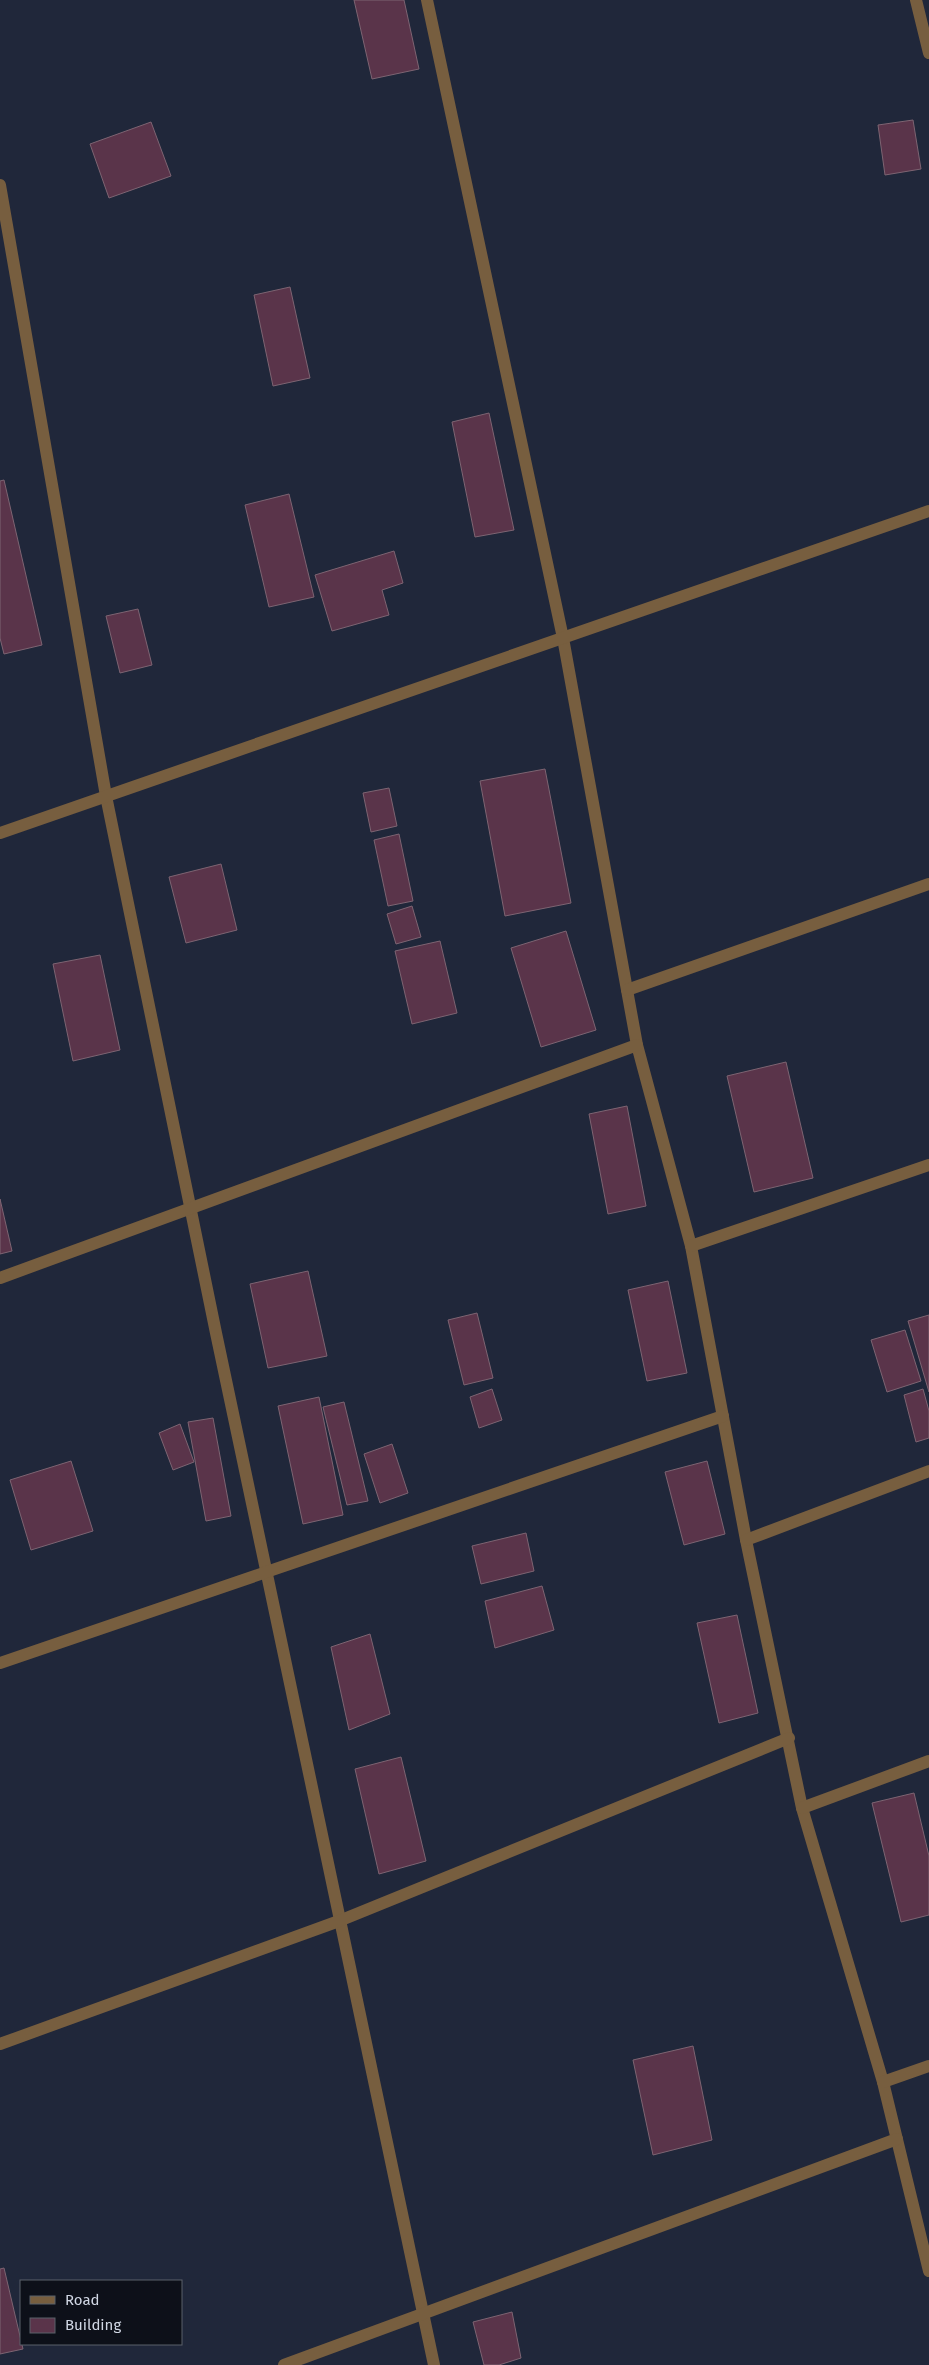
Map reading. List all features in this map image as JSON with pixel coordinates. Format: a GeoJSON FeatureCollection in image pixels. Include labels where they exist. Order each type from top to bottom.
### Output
{"type":"FeatureCollection","features":[{"type":"Feature","properties":{"kind":"street"},"geometry":{"type":"LineString","coordinates":[[427,0],[563,638],[638,1045],[690,1246],[746,1540],[789,1738],[802,1808],[883,2082],[929,2271]]}},
{"type":"Feature","properties":{"kind":"street"},"geometry":{"type":"LineString","coordinates":[[916,0],[929,53]]}},
{"type":"Feature","properties":{"kind":"street"},"geometry":{"type":"LineString","coordinates":[[0,185],[106,796],[190,1209],[434,2365]]}},
{"type":"Feature","properties":{"kind":"street"},"geometry":{"type":"LineString","coordinates":[[0,833],[929,511]]}},
{"type":"Feature","properties":{"kind":"street"},"geometry":{"type":"LineString","coordinates":[[627,990],[929,884]]}},
{"type":"Feature","properties":{"kind":"street"},"geometry":{"type":"LineString","coordinates":[[0,1278],[638,1045]]}},
{"type":"Feature","properties":{"kind":"street"},"geometry":{"type":"LineString","coordinates":[[690,1246],[929,1165]]}},
{"type":"Feature","properties":{"kind":"street"},"geometry":{"type":"LineString","coordinates":[[0,1663],[722,1416]]}},
{"type":"Feature","properties":{"kind":"street"},"geometry":{"type":"LineString","coordinates":[[746,1540],[929,1471]]}},
{"type":"Feature","properties":{"kind":"street"},"geometry":{"type":"LineString","coordinates":[[0,2044],[339,1921],[789,1738]]}},
{"type":"Feature","properties":{"kind":"street"},"geometry":{"type":"LineString","coordinates":[[802,1808],[929,1761]]}},
{"type":"Feature","properties":{"kind":"street"},"geometry":{"type":"LineString","coordinates":[[883,2082],[929,2066]]}},
{"type":"Feature","properties":{"kind":"street"},"geometry":{"type":"LineString","coordinates":[[284,2365],[897,2139]]}},
{"type":"Feature","properties":{"kind":"building"},"geometry":{"type":"Polygon","coordinates":[[[354,0],[404,0],[419,69],[372,79],[354,0]]]}},
{"type":"Feature","properties":{"kind":"building"},"geometry":{"type":"Polygon","coordinates":[[[913,120],[921,169],[885,175],[878,125],[913,120]]]}},
{"type":"Feature","properties":{"kind":"building"},"geometry":{"type":"Polygon","coordinates":[[[151,122],[171,176],[109,198],[90,144],[151,122]]]}},
{"type":"Feature","properties":{"kind":"building"},"geometry":{"type":"Polygon","coordinates":[[[290,287],[310,378],[273,386],[254,295],[290,287]]]}},
{"type":"Feature","properties":{"kind":"building"},"geometry":{"type":"Polygon","coordinates":[[[489,413],[514,530],[475,537],[452,422],[489,413]]]}},
{"type":"Feature","properties":{"kind":"building"},"geometry":{"type":"Polygon","coordinates":[[[4,480],[42,645],[4,654],[0,638],[0,481],[4,480]]]}},
{"type":"Feature","properties":{"kind":"building"},"geometry":{"type":"Polygon","coordinates":[[[289,494],[314,597],[269,607],[245,505],[289,494]]]}},
{"type":"Feature","properties":{"kind":"building"},"geometry":{"type":"Polygon","coordinates":[[[394,551],[403,583],[382,590],[389,615],[332,631],[315,575],[394,551]]]}},
{"type":"Feature","properties":{"kind":"building"},"geometry":{"type":"Polygon","coordinates":[[[138,609],[152,665],[120,673],[106,616],[138,609]]]}},
{"type":"Feature","properties":{"kind":"building"},"geometry":{"type":"Polygon","coordinates":[[[545,769],[571,903],[505,916],[480,781],[545,769]]]}},
{"type":"Feature","properties":{"kind":"building"},"geometry":{"type":"Polygon","coordinates":[[[389,788],[397,826],[371,832],[363,793],[389,788]]]}},
{"type":"Feature","properties":{"kind":"building"},"geometry":{"type":"Polygon","coordinates":[[[399,834],[413,901],[388,906],[374,840],[399,834]]]}},
{"type":"Feature","properties":{"kind":"building"},"geometry":{"type":"Polygon","coordinates":[[[221,864],[237,930],[186,943],[169,877],[221,864]]]}},
{"type":"Feature","properties":{"kind":"building"},"geometry":{"type":"Polygon","coordinates":[[[412,906],[421,937],[396,944],[387,914],[412,906]]]}},
{"type":"Feature","properties":{"kind":"building"},"geometry":{"type":"Polygon","coordinates":[[[566,931],[596,1030],[541,1047],[511,948],[566,931]]]}},
{"type":"Feature","properties":{"kind":"building"},"geometry":{"type":"Polygon","coordinates":[[[440,941],[457,1013],[412,1024],[395,951],[440,941]]]}},
{"type":"Feature","properties":{"kind":"building"},"geometry":{"type":"Polygon","coordinates":[[[100,955],[120,1050],[73,1061],[53,964],[100,955]]]}},
{"type":"Feature","properties":{"kind":"building"},"geometry":{"type":"Polygon","coordinates":[[[786,1062],[813,1178],[754,1192],[727,1076],[786,1062]]]}},
{"type":"Feature","properties":{"kind":"building"},"geometry":{"type":"Polygon","coordinates":[[[627,1106],[646,1206],[608,1214],[589,1114],[627,1106]]]}},
{"type":"Feature","properties":{"kind":"building"},"geometry":{"type":"Polygon","coordinates":[[[0,1199],[12,1251],[0,1254],[0,1199]]]}},
{"type":"Feature","properties":{"kind":"building"},"geometry":{"type":"Polygon","coordinates":[[[308,1271],[327,1356],[268,1368],[250,1284],[308,1271]]]}},
{"type":"Feature","properties":{"kind":"building"},"geometry":{"type":"Polygon","coordinates":[[[668,1281],[687,1373],[647,1381],[628,1290],[668,1281]]]}},
{"type":"Feature","properties":{"kind":"building"},"geometry":{"type":"Polygon","coordinates":[[[477,1313],[493,1378],[464,1385],[448,1320],[477,1313]]]}},
{"type":"Feature","properties":{"kind":"building"},"geometry":{"type":"Polygon","coordinates":[[[929,1315],[929,1392],[908,1321],[929,1315]]]}},
{"type":"Feature","properties":{"kind":"building"},"geometry":{"type":"Polygon","coordinates":[[[905,1330],[921,1381],[887,1392],[871,1340],[905,1330]]]}},
{"type":"Feature","properties":{"kind":"building"},"geometry":{"type":"Polygon","coordinates":[[[492,1389],[502,1420],[479,1428],[470,1397],[492,1389]]]}},
{"type":"Feature","properties":{"kind":"building"},"geometry":{"type":"Polygon","coordinates":[[[923,1389],[929,1411],[929,1438],[916,1442],[904,1395],[923,1389]]]}},
{"type":"Feature","properties":{"kind":"building"},"geometry":{"type":"Polygon","coordinates":[[[319,1397],[343,1515],[303,1524],[278,1406],[319,1397]]]}},
{"type":"Feature","properties":{"kind":"building"},"geometry":{"type":"Polygon","coordinates":[[[344,1402],[368,1501],[347,1505],[323,1407],[344,1402]]]}},
{"type":"Feature","properties":{"kind":"building"},"geometry":{"type":"Polygon","coordinates":[[[213,1418],[231,1516],[206,1521],[188,1422],[213,1418]]]}},
{"type":"Feature","properties":{"kind":"building"},"geometry":{"type":"Polygon","coordinates":[[[180,1424],[194,1462],[173,1470],[159,1433],[180,1424]]]}},
{"type":"Feature","properties":{"kind":"building"},"geometry":{"type":"Polygon","coordinates":[[[392,1444],[408,1493],[380,1503],[364,1454],[392,1444]]]}},
{"type":"Feature","properties":{"kind":"building"},"geometry":{"type":"Polygon","coordinates":[[[71,1461],[93,1531],[31,1550],[10,1480],[71,1461]]]}},
{"type":"Feature","properties":{"kind":"building"},"geometry":{"type":"Polygon","coordinates":[[[707,1461],[725,1534],[684,1545],[665,1472],[707,1461]]]}},
{"type":"Feature","properties":{"kind":"building"},"geometry":{"type":"Polygon","coordinates":[[[526,1533],[534,1571],[481,1584],[472,1546],[526,1533]]]}},
{"type":"Feature","properties":{"kind":"building"},"geometry":{"type":"Polygon","coordinates":[[[542,1586],[554,1630],[495,1648],[485,1601],[542,1586]]]}},
{"type":"Feature","properties":{"kind":"building"},"geometry":{"type":"Polygon","coordinates":[[[737,1615],[758,1713],[719,1723],[697,1623],[737,1615]]]}},
{"type":"Feature","properties":{"kind":"building"},"geometry":{"type":"Polygon","coordinates":[[[370,1634],[390,1714],[349,1730],[331,1647],[370,1634]]]}},
{"type":"Feature","properties":{"kind":"building"},"geometry":{"type":"Polygon","coordinates":[[[401,1757],[426,1861],[379,1874],[355,1769],[401,1757]]]}},
{"type":"Feature","properties":{"kind":"building"},"geometry":{"type":"Polygon","coordinates":[[[914,1793],[929,1856],[929,1915],[901,1922],[872,1803],[914,1793]]]}},
{"type":"Feature","properties":{"kind":"building"},"geometry":{"type":"Polygon","coordinates":[[[693,2046],[712,2140],[653,2155],[633,2060],[693,2046]]]}},
{"type":"Feature","properties":{"kind":"building"},"geometry":{"type":"Polygon","coordinates":[[[4,2268],[20,2336],[20,2345],[22,2345],[23,2349],[0,2354],[0,2269],[4,2268]]]}},
{"type":"Feature","properties":{"kind":"building"},"geometry":{"type":"Polygon","coordinates":[[[512,2312],[521,2358],[499,2365],[484,2365],[473,2322],[512,2312]]]}}]}
